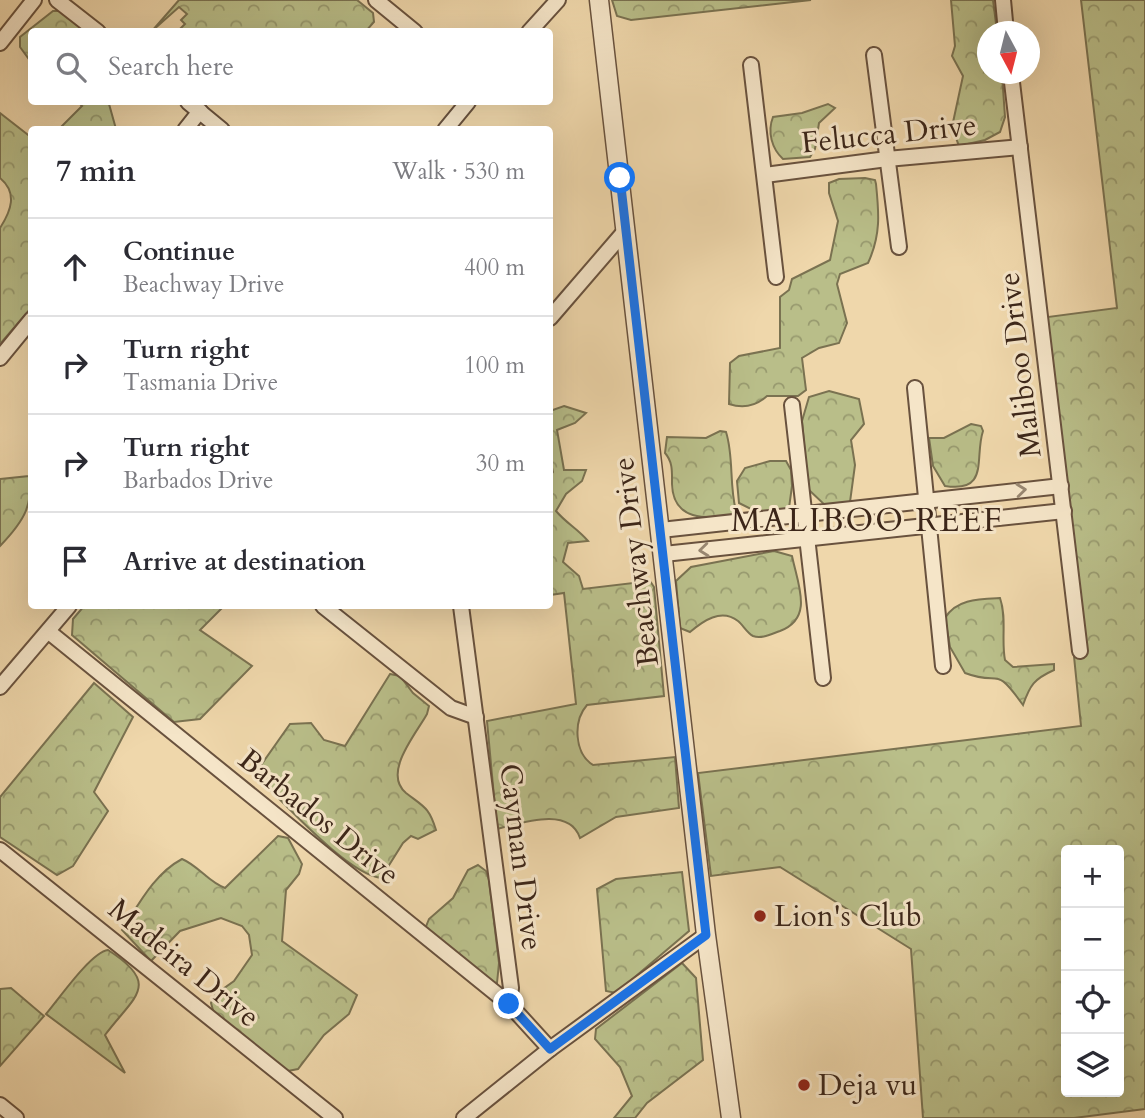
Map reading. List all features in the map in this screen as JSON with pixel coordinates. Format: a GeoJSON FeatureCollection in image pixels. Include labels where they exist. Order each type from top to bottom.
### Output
{"type":"FeatureCollection","features":[{"type":"Feature","properties":{"kind":"street"},"geometry":{"type":"LineString","coordinates":[[0,43],[34,0]]}},
{"type":"Feature","properties":{"kind":"street"},"geometry":{"type":"LineString","coordinates":[[57,0],[93,28]]}},
{"type":"Feature","properties":{"kind":"street"},"geometry":{"type":"LineString","coordinates":[[376,0],[410,28]]}},
{"type":"Feature","properties":{"kind":"street"},"geometry":{"type":"LineString","coordinates":[[533,28],[558,0]]}},
{"type":"Feature","properties":{"kind":"street","name":"Beachway Drive"},"geometry":{"type":"LineString","coordinates":[[599,0],[706,935],[731,1118]]}},
{"type":"Feature","properties":{"kind":"street"},"geometry":{"type":"LineString","coordinates":[[1003,0],[1005,21]]}},
{"type":"Feature","properties":{"kind":"street"},"geometry":{"type":"LineString","coordinates":[[874,55],[899,247]]}},
{"type":"Feature","properties":{"kind":"street"},"geometry":{"type":"LineString","coordinates":[[751,65],[776,277]]}},
{"type":"Feature","properties":{"kind":"street","name":"Maliboo Drive"},"geometry":{"type":"LineString","coordinates":[[1012,84],[1080,651]]}},
{"type":"Feature","properties":{"kind":"street"},"geometry":{"type":"LineString","coordinates":[[192,105],[217,126]]}},
{"type":"Feature","properties":{"kind":"street"},"geometry":{"type":"LineString","coordinates":[[448,126],[466,105]]}},
{"type":"Feature","properties":{"kind":"street"},"geometry":{"type":"LineString","coordinates":[[188,126],[200,111]]}},
{"type":"Feature","properties":{"kind":"street","name":"Felucca Drive"},"geometry":{"type":"LineString","coordinates":[[765,175],[887,159],[1020,147]]}},
{"type":"Feature","properties":{"kind":"street"},"geometry":{"type":"LineString","coordinates":[[553,315],[625,231]]}},
{"type":"Feature","properties":{"kind":"street"},"geometry":{"type":"LineString","coordinates":[[0,358],[28,324]]}},
{"type":"Feature","properties":{"kind":"street"},"geometry":{"type":"LineString","coordinates":[[915,388],[943,666]]}},
{"type":"Feature","properties":{"kind":"street"},"geometry":{"type":"LineString","coordinates":[[792,405],[823,678]]}},
{"type":"Feature","properties":{"kind":"street"},"geometry":{"type":"LineString","coordinates":[[661,530],[1061,486]]}},
{"type":"Feature","properties":{"kind":"street"},"geometry":{"type":"LineString","coordinates":[[664,554],[1064,511]]}},
{"type":"Feature","properties":{"kind":"street"},"geometry":{"type":"LineString","coordinates":[[0,687],[50,632],[67,609]]}},
{"type":"Feature","properties":{"kind":"street"},"geometry":{"type":"LineString","coordinates":[[327,609],[451,708],[476,717]]}},
{"type":"Feature","properties":{"kind":"street","name":"Cayman Drive"},"geometry":{"type":"LineString","coordinates":[[461,609],[511,988],[509,1004]]}},
{"type":"Feature","properties":{"kind":"street","name":"Barbados Drive"},"geometry":{"type":"LineString","coordinates":[[50,632],[509,1004],[550,1049]]}},
{"type":"Feature","properties":{"kind":"street","name":"Madeira Drive"},"geometry":{"type":"LineString","coordinates":[[0,850],[335,1118]]}},
{"type":"Feature","properties":{"kind":"street"},"geometry":{"type":"LineString","coordinates":[[464,1118],[550,1049],[706,935]]}},
{"type":"Feature","properties":{"kind":"street"},"geometry":{"type":"LineString","coordinates":[[0,1105],[16,1118]]}},
{"type":"Feature","properties":{"kind":"green space"},"geometry":{"type":"Polygon","coordinates":[[[179,0],[357,0],[373,13],[374,22],[369,28],[181,28],[185,24],[181,20],[187,14],[179,7],[155,28],[179,0]]]}},
{"type":"Feature","properties":{"kind":"green space"},"geometry":{"type":"Polygon","coordinates":[[[612,0],[811,0],[631,20],[617,16],[612,0]]]}},
{"type":"Feature","properties":{"kind":"green space"},"geometry":{"type":"Polygon","coordinates":[[[951,0],[993,0],[996,21],[977,21],[977,84],[1003,84],[1005,117],[1000,132],[985,140],[959,146],[952,127],[963,76],[952,56],[955,46],[951,0]]]}},
{"type":"Feature","properties":{"kind":"green space"},"geometry":{"type":"Polygon","coordinates":[[[1081,0],[1145,0],[1145,1109],[1074,1118],[923,1118],[911,949],[780,867],[711,876],[698,773],[1081,726],[1040,318],[1117,308],[1081,0]]]}},
{"type":"Feature","properties":{"kind":"green space"},"geometry":{"type":"Polygon","coordinates":[[[53,11],[63,11],[85,28],[31,28],[53,11]]]}},
{"type":"Feature","properties":{"kind":"green space"},"geometry":{"type":"Polygon","coordinates":[[[28,31],[28,58],[20,47],[20,37],[28,31]]]}},
{"type":"Feature","properties":{"kind":"green space"},"geometry":{"type":"Polygon","coordinates":[[[828,104],[835,108],[819,123],[815,149],[810,157],[783,159],[772,140],[770,128],[773,117],[802,113],[828,104]]]}},
{"type":"Feature","properties":{"kind":"green space"},"geometry":{"type":"Polygon","coordinates":[[[109,105],[115,126],[62,126],[82,106],[109,105]]]}},
{"type":"Feature","properties":{"kind":"green space"},"geometry":{"type":"Polygon","coordinates":[[[0,113],[28,135],[28,311],[0,344],[0,228],[10,209],[11,196],[0,178],[0,113]]]}},
{"type":"Feature","properties":{"kind":"green space"},"geometry":{"type":"Polygon","coordinates":[[[839,179],[875,180],[876,184],[877,233],[868,263],[840,274],[837,284],[847,323],[839,343],[819,348],[802,358],[806,390],[798,396],[767,396],[759,402],[745,406],[729,404],[730,363],[739,356],[780,348],[780,297],[789,290],[792,279],[830,260],[838,221],[829,193],[829,183],[839,179]]]}},
{"type":"Feature","properties":{"kind":"green space"},"geometry":{"type":"Polygon","coordinates":[[[829,391],[859,399],[864,424],[851,440],[855,465],[850,502],[828,508],[808,489],[802,421],[809,397],[829,391]]]}},
{"type":"Feature","properties":{"kind":"green space"},"geometry":{"type":"Polygon","coordinates":[[[564,406],[586,413],[575,423],[557,430],[564,470],[586,470],[582,481],[566,494],[556,511],[588,541],[568,543],[563,562],[579,576],[583,589],[650,581],[654,587],[664,696],[587,705],[579,719],[579,745],[582,753],[593,765],[675,757],[679,808],[616,817],[580,838],[566,822],[555,820],[531,821],[497,829],[487,721],[576,704],[564,593],[553,595],[553,410],[564,406]]]}},
{"type":"Feature","properties":{"kind":"green space"},"geometry":{"type":"Polygon","coordinates":[[[971,424],[981,426],[983,431],[978,471],[969,484],[959,487],[945,486],[933,466],[929,438],[944,438],[971,424]]]}},
{"type":"Feature","properties":{"kind":"green space"},"geometry":{"type":"Polygon","coordinates":[[[720,431],[726,432],[728,442],[736,511],[734,516],[693,515],[678,505],[674,496],[671,464],[665,453],[667,437],[706,438],[720,431]]]}},
{"type":"Feature","properties":{"kind":"green space"},"geometry":{"type":"Polygon","coordinates":[[[770,461],[786,461],[791,470],[792,486],[789,508],[763,515],[739,503],[737,481],[745,468],[770,461]]]}},
{"type":"Feature","properties":{"kind":"green space"},"geometry":{"type":"Polygon","coordinates":[[[28,476],[26,511],[16,528],[0,546],[0,479],[28,476]]]}},
{"type":"Feature","properties":{"kind":"green space"},"geometry":{"type":"Polygon","coordinates":[[[774,551],[792,556],[800,589],[800,609],[791,625],[763,637],[753,636],[738,621],[725,616],[706,620],[690,632],[680,628],[676,581],[691,567],[774,551]]]}},
{"type":"Feature","properties":{"kind":"green space"},"geometry":{"type":"Polygon","coordinates":[[[1000,598],[1005,660],[1013,667],[1054,664],[1054,670],[1034,683],[1023,705],[1001,680],[965,673],[950,647],[945,618],[955,607],[969,601],[1000,598]]]}},
{"type":"Feature","properties":{"kind":"green space"},"geometry":{"type":"Polygon","coordinates":[[[81,609],[221,609],[200,630],[252,666],[200,719],[174,722],[72,635],[73,619],[81,609]]]}},
{"type":"Feature","properties":{"kind":"green space"},"geometry":{"type":"Polygon","coordinates":[[[390,674],[400,676],[413,693],[429,706],[403,754],[398,775],[400,785],[428,812],[436,830],[418,839],[411,836],[403,843],[381,878],[367,874],[351,864],[317,836],[259,779],[259,768],[290,724],[311,723],[324,740],[345,746],[390,674]]]}},
{"type":"Feature","properties":{"kind":"green space"},"geometry":{"type":"Polygon","coordinates":[[[94,683],[133,717],[94,792],[108,811],[73,866],[57,875],[0,837],[0,797],[94,683]]]}},
{"type":"Feature","properties":{"kind":"green space"},"geometry":{"type":"Polygon","coordinates":[[[278,836],[288,838],[302,864],[299,874],[286,890],[282,941],[357,995],[349,1014],[324,1035],[298,1069],[288,1071],[214,1014],[211,1003],[216,994],[234,981],[252,955],[249,935],[242,926],[221,918],[180,931],[151,961],[122,930],[155,881],[172,865],[182,859],[225,888],[278,836]]]}},
{"type":"Feature","properties":{"kind":"green space"},"geometry":{"type":"Polygon","coordinates":[[[478,865],[486,871],[489,880],[499,963],[497,983],[475,981],[425,929],[429,919],[453,898],[468,870],[478,865]]]}},
{"type":"Feature","properties":{"kind":"green space"},"geometry":{"type":"Polygon","coordinates":[[[682,872],[689,931],[616,993],[606,991],[597,889],[616,879],[682,872]]]}},
{"type":"Feature","properties":{"kind":"green space"},"geometry":{"type":"Polygon","coordinates":[[[108,950],[125,962],[139,982],[133,1001],[105,1035],[125,1073],[46,1014],[84,967],[108,950]]]}},
{"type":"Feature","properties":{"kind":"green space"},"geometry":{"type":"Polygon","coordinates":[[[682,963],[696,978],[703,1060],[647,1103],[635,1118],[614,1118],[632,1096],[620,1067],[595,1039],[596,1029],[682,963]]]}},
{"type":"Feature","properties":{"kind":"green space"},"geometry":{"type":"Polygon","coordinates":[[[11,988],[44,1016],[0,1066],[0,989],[11,988]]]}},
{"type":"Feature","properties":{"kind":"place","name":"Lion's Club"},"geometry":{"type":"Point","coordinates":[760,916]}},
{"type":"Feature","properties":{"kind":"place","name":"Deja vu"},"geometry":{"type":"Point","coordinates":[804,1085]}},
{"type":"Feature","properties":{"kind":"district","name":"MALIBOO REEF"},"geometry":{"type":"Point","coordinates":[867,521]}},
{"type":"Feature","properties":{"kind":"route"},"geometry":{"type":"LineString","coordinates":[[509,1004],[550,1049],[706,935],[620,178]]}}]}
